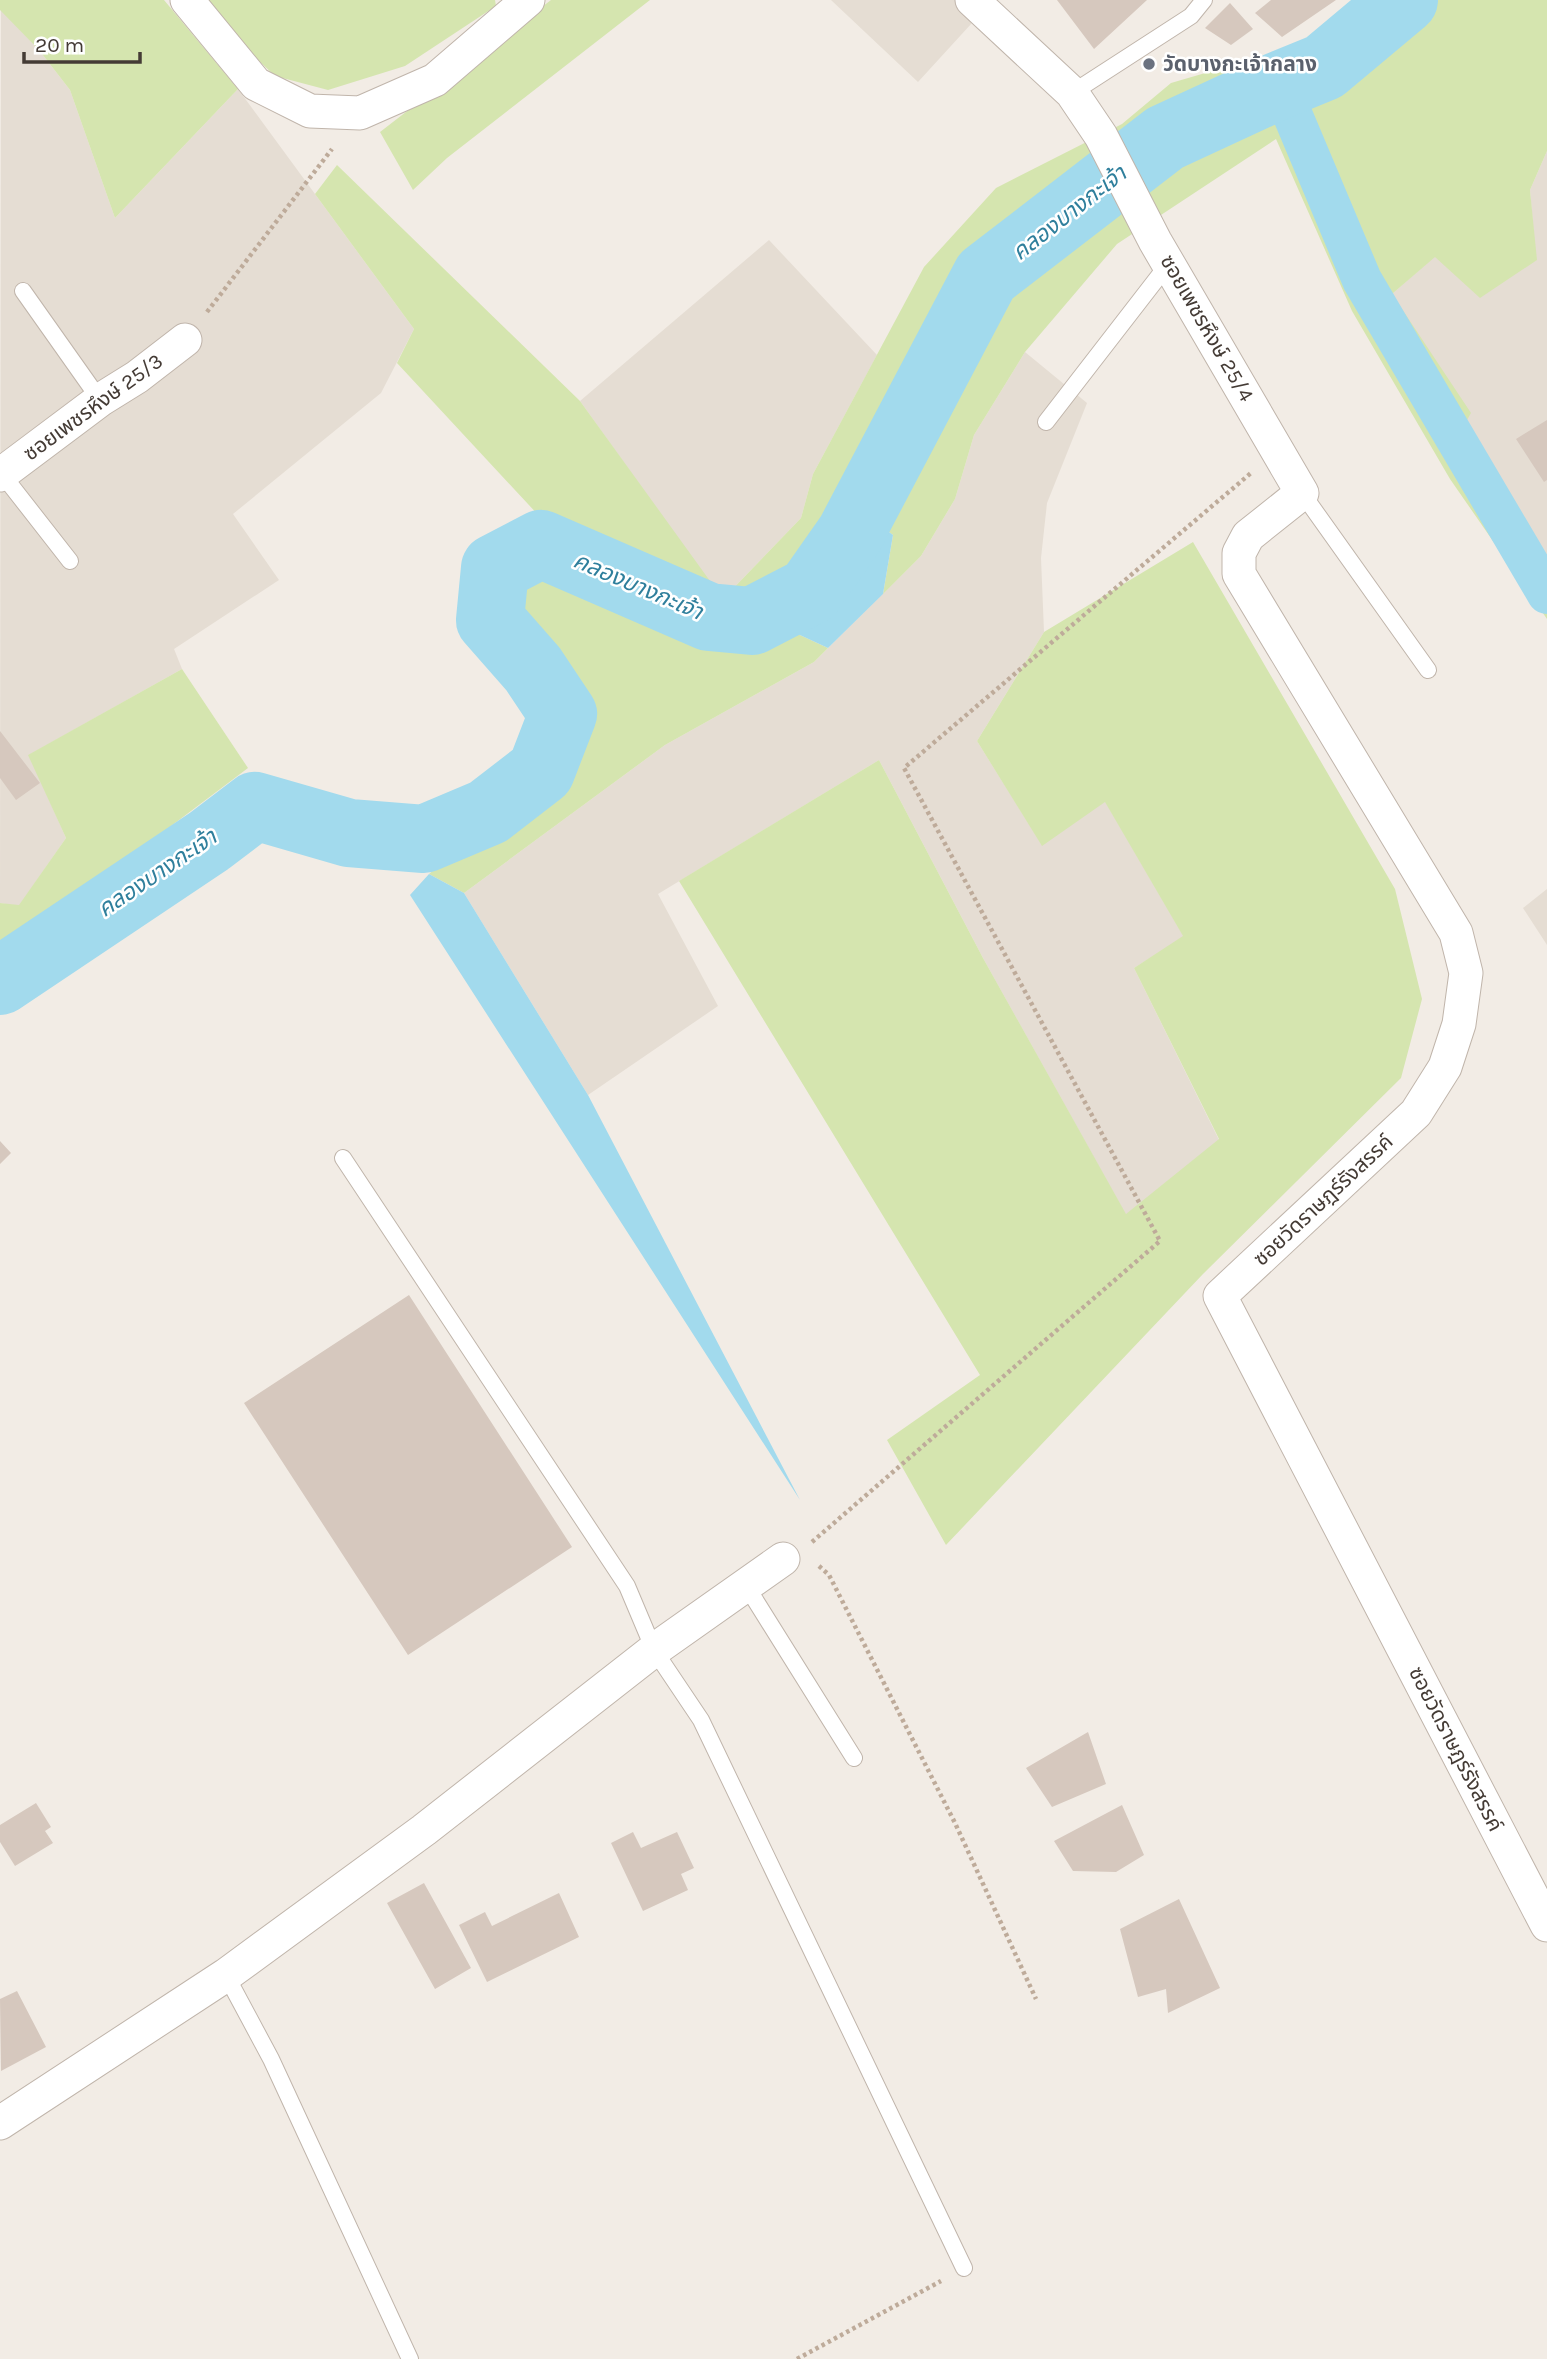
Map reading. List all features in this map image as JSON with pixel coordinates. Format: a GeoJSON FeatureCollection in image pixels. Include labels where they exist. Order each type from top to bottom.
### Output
{"type":"FeatureCollection","features":[{"type":"Feature","properties":{"kind":"street"},"geometry":{"type":"LineString","coordinates":[[187,0],[256,84],[310,111],[360,113],[435,79],[528,0]]}},
{"type":"Feature","properties":{"kind":"street","name":"ซอยเพชรหึงษ์ 25/4"},"geometry":{"type":"LineString","coordinates":[[972,0],[1072,93],[1101,136],[1162,251],[1302,493]]}},
{"type":"Feature","properties":{"kind":"street","name":"ซอยเพชรหึงษ์ 25/3"},"geometry":{"type":"LineString","coordinates":[[1,474],[185,340]]}},
{"type":"Feature","properties":{"kind":"street","name":"ซอยวัดราษฎร์รังสรรค์"},"geometry":{"type":"LineString","coordinates":[[1302,493],[1248,536],[1239,553],[1239,574],[1456,933],[1466,974],[1459,1024],[1445,1067],[1416,1113],[1220,1296],[1547,1925]]}},
{"type":"Feature","properties":{"kind":"street"},"geometry":{"type":"LineString","coordinates":[[0,2123],[226,1975],[424,1830],[654,1650],[747,1587],[799,1556]]}},
{"type":"Feature","properties":{"kind":"lane"},"geometry":{"type":"LineString","coordinates":[[1072,93],[1191,16],[1204,0]]}},
{"type":"Feature","properties":{"kind":"lane"},"geometry":{"type":"LineString","coordinates":[[1046,422],[1162,251]]}},
{"type":"Feature","properties":{"kind":"lane"},"geometry":{"type":"LineString","coordinates":[[23,291],[100,400]]}},
{"type":"Feature","properties":{"kind":"lane"},"geometry":{"type":"LineString","coordinates":[[1,474],[70,561]]}},
{"type":"Feature","properties":{"kind":"lane","name":"ซอยเพชรหึงษ์ 25/4"},"geometry":{"type":"LineString","coordinates":[[1302,493],[1428,670]]}},
{"type":"Feature","properties":{"kind":"lane"},"geometry":{"type":"LineString","coordinates":[[343,1158],[627,1586],[654,1650],[701,1720],[964,2268]]}},
{"type":"Feature","properties":{"kind":"lane"},"geometry":{"type":"LineString","coordinates":[[747,1587],[855,1758]]}},
{"type":"Feature","properties":{"kind":"lane"},"geometry":{"type":"LineString","coordinates":[[226,1975],[276,2070],[410,2359]]}},
{"type":"Feature","properties":{"kind":"path"},"geometry":{"type":"LineString","coordinates":[[185,340],[360,113]]}},
{"type":"Feature","properties":{"kind":"path"},"geometry":{"type":"LineString","coordinates":[[1036,2000],[949,1811],[829,1575],[799,1556],[1160,1241],[904,768],[1278,450]]}},
{"type":"Feature","properties":{"kind":"path"},"geometry":{"type":"LineString","coordinates":[[797,2359],[964,2268]]}},
{"type":"Feature","properties":{"kind":"shaded area"},"geometry":{"type":"Polygon","coordinates":[[[831,0],[993,0],[918,82],[831,0]]]}},
{"type":"Feature","properties":{"kind":"shaded area"},"geometry":{"type":"Polygon","coordinates":[[[1,9],[39,50],[70,90],[115,218],[238,89],[414,329],[381,393],[233,514],[279,580],[174,649],[182,669],[29,755],[66,838],[19,906],[0,903],[1,9]]]}},
{"type":"Feature","properties":{"kind":"shaded area"},"geometry":{"type":"Polygon","coordinates":[[[1547,151],[1547,564],[1458,435],[1392,294],[1435,256],[1536,261],[1530,190],[1547,151]]]}},
{"type":"Feature","properties":{"kind":"shaded area"},"geometry":{"type":"Polygon","coordinates":[[[769,240],[877,355],[813,474],[801,518],[722,600],[580,401],[769,240]]]}},
{"type":"Feature","properties":{"kind":"shaded area"},"geometry":{"type":"Polygon","coordinates":[[[1025,352],[1087,403],[1047,503],[1041,558],[1044,632],[977,741],[1042,845],[1105,801],[1184,937],[1134,968],[1219,1140],[1126,1215],[983,958],[879,760],[658,894],[718,1006],[588,1095],[464,893],[665,745],[814,662],[921,556],[955,499],[974,435],[1025,352]]]}},
{"type":"Feature","properties":{"kind":"shaded area"},"geometry":{"type":"Polygon","coordinates":[[[1547,889],[1547,945],[1523,908],[1547,889]]]}},
{"type":"Feature","properties":{"kind":"green space"},"geometry":{"type":"Polygon","coordinates":[[[0,0],[164,0],[238,89],[115,218],[70,90],[39,50],[0,10],[0,0]]]}},
{"type":"Feature","properties":{"kind":"green space"},"geometry":{"type":"Polygon","coordinates":[[[208,0],[495,0],[496,6],[405,66],[328,90],[275,76],[239,42],[208,0]]]}},
{"type":"Feature","properties":{"kind":"green space"},"geometry":{"type":"Polygon","coordinates":[[[551,0],[650,0],[447,158],[413,190],[380,132],[551,0]]]}},
{"type":"Feature","properties":{"kind":"green space"},"geometry":{"type":"Polygon","coordinates":[[[1366,0],[1547,0],[1547,151],[1530,190],[1537,260],[1480,298],[1435,257],[1392,294],[1471,413],[1458,436],[1547,564],[1547,619],[1450,479],[1352,311],[1276,139],[1117,244],[1025,352],[974,435],[955,499],[921,556],[883,594],[893,535],[849,502],[818,557],[752,613],[828,648],[814,662],[665,745],[464,893],[429,874],[571,750],[589,712],[521,625],[510,590],[547,563],[541,518],[397,363],[414,329],[315,194],[337,165],[580,401],[723,599],[801,518],[813,474],[924,267],[996,188],[1122,124],[1171,83],[1305,44],[1366,0]]]}},
{"type":"Feature","properties":{"kind":"green space"},"geometry":{"type":"Polygon","coordinates":[[[1193,542],[1395,889],[1422,999],[1401,1078],[1203,1274],[946,1545],[887,1440],[980,1375],[679,881],[879,760],[983,958],[1126,1214],[1219,1139],[1134,968],[1183,936],[1105,802],[1042,846],[977,741],[1044,632],[1193,542]]]}},
{"type":"Feature","properties":{"kind":"green space"},"geometry":{"type":"Polygon","coordinates":[[[182,669],[248,768],[53,915],[0,946],[0,903],[19,905],[66,838],[28,755],[182,669]]]}},
{"type":"Feature","properties":{"kind":"water"},"geometry":{"type":"Polygon","coordinates":[[[849,502],[893,535],[883,594],[828,648],[752,613],[818,557],[849,502]]]}},
{"type":"Feature","properties":{"kind":"water"},"geometry":{"type":"Polygon","coordinates":[[[429,874],[464,893],[588,1095],[800,1500],[410,895],[429,874]]]}},
{"type":"Feature","properties":{"kind":"building"},"geometry":{"type":"Polygon","coordinates":[[[1057,0],[1147,0],[1094,49],[1057,0]]]}},
{"type":"Feature","properties":{"kind":"building"},"geometry":{"type":"Polygon","coordinates":[[[1271,0],[1336,0],[1282,37],[1255,13],[1271,0]]]}},
{"type":"Feature","properties":{"kind":"building"},"geometry":{"type":"Polygon","coordinates":[[[1230,3],[1253,29],[1231,45],[1205,28],[1230,3]]]}},
{"type":"Feature","properties":{"kind":"building"},"geometry":{"type":"Polygon","coordinates":[[[1547,420],[1547,480],[1544,482],[1516,439],[1547,420]]]}},
{"type":"Feature","properties":{"kind":"building"},"geometry":{"type":"Polygon","coordinates":[[[0,731],[40,783],[16,800],[0,778],[0,731]]]}},
{"type":"Feature","properties":{"kind":"building"},"geometry":{"type":"Polygon","coordinates":[[[0,1141],[11,1153],[0,1164],[0,1141]]]}},
{"type":"Feature","properties":{"kind":"building"},"geometry":{"type":"Polygon","coordinates":[[[409,1295],[572,1547],[408,1655],[244,1403],[409,1295]]]}},
{"type":"Feature","properties":{"kind":"building"},"geometry":{"type":"Polygon","coordinates":[[[1088,1732],[1106,1784],[1052,1807],[1026,1768],[1088,1732]]]}},
{"type":"Feature","properties":{"kind":"building"},"geometry":{"type":"Polygon","coordinates":[[[36,1803],[51,1827],[45,1831],[53,1843],[15,1866],[0,1842],[0,1825],[36,1803]]]}},
{"type":"Feature","properties":{"kind":"building"},"geometry":{"type":"Polygon","coordinates":[[[1122,1805],[1144,1855],[1116,1872],[1073,1871],[1054,1841],[1122,1805]]]}},
{"type":"Feature","properties":{"kind":"building"},"geometry":{"type":"Polygon","coordinates":[[[633,1832],[641,1848],[677,1832],[694,1868],[681,1874],[688,1890],[643,1911],[611,1843],[633,1832]]]}},
{"type":"Feature","properties":{"kind":"building"},"geometry":{"type":"Polygon","coordinates":[[[424,1883],[471,1968],[435,1989],[387,1903],[424,1883]]]}},
{"type":"Feature","properties":{"kind":"building"},"geometry":{"type":"Polygon","coordinates":[[[559,1893],[579,1937],[487,1982],[459,1925],[485,1912],[492,1926],[559,1893]]]}},
{"type":"Feature","properties":{"kind":"building"},"geometry":{"type":"Polygon","coordinates":[[[1179,1899],[1220,1988],[1168,2013],[1166,1989],[1138,1997],[1120,1929],[1179,1899]]]}},
{"type":"Feature","properties":{"kind":"building"},"geometry":{"type":"Polygon","coordinates":[[[17,1991],[46,2047],[1,2071],[0,1999],[17,1991]]]}},
{"type":"Feature","properties":{"kind":"waterway","name":"คลองบางกะเจ้า"},"geometry":{"type":"LineString","coordinates":[[0,981],[209,841],[255,806],[349,833],[424,839],[488,812],[541,771],[563,714],[533,669],[490,620],[495,568],[541,544],[709,617],[752,621],[810,591],[850,534],[986,276],[1165,138],[1324,67],[1404,0]]}},
{"type":"Feature","properties":{"kind":"waterway"},"geometry":{"type":"LineString","coordinates":[[1280,85],[1362,280],[1547,594]]}},
{"type":"Feature","properties":{"kind":"place","name":"วัดบางกะเจ้ากลาง"},"geometry":{"type":"Point","coordinates":[1149,64]}}]}
